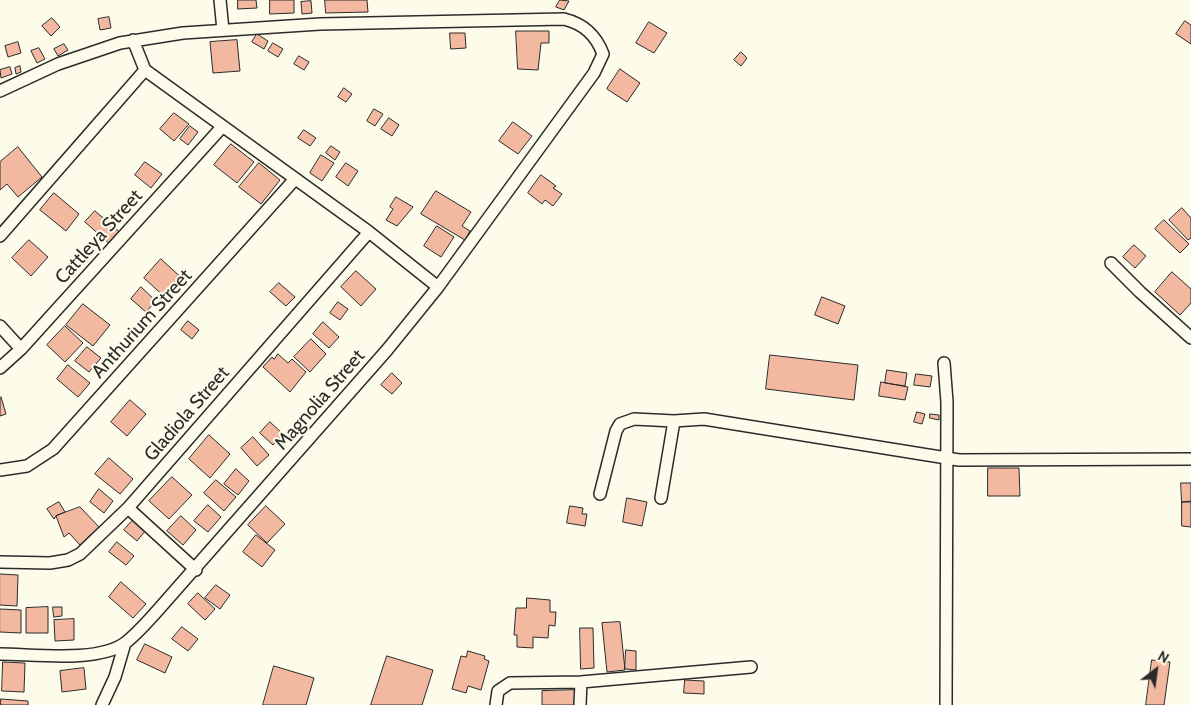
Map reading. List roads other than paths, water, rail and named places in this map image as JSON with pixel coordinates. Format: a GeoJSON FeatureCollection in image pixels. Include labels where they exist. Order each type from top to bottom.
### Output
{"type":"FeatureCollection","features":[{"type":"Feature","properties":{"kind":"street"},"geometry":{"type":"LineString","coordinates":[[0,91],[82,55],[133,40],[224,30],[220,0]]}},
{"type":"Feature","properties":{"kind":"street","name":"Magnolia Street"},"geometry":{"type":"LineString","coordinates":[[0,654],[96,653],[125,643],[196,570],[387,350],[438,287],[600,63],[603,54],[600,44],[589,30],[578,22],[564,18],[320,24],[224,30]]}},
{"type":"Feature","properties":{"kind":"street"},"geometry":{"type":"LineString","coordinates":[[133,40],[145,70],[369,232],[438,287]]}},
{"type":"Feature","properties":{"kind":"street"},"geometry":{"type":"LineString","coordinates":[[0,236],[145,70]]}},
{"type":"Feature","properties":{"kind":"street","name":"Cattleya Street"},"geometry":{"type":"LineString","coordinates":[[0,368],[21,349],[222,127]]}},
{"type":"Feature","properties":{"kind":"street","name":"Anthurium Street"},"geometry":{"type":"LineString","coordinates":[[0,470],[27,466],[53,448],[296,179]]}},
{"type":"Feature","properties":{"kind":"street","name":"Gladiola Street"},"geometry":{"type":"LineString","coordinates":[[0,562],[50,563],[68,560],[80,554],[128,508],[369,232]]}},
{"type":"Feature","properties":{"kind":"street"},"geometry":{"type":"LineString","coordinates":[[1111,263],[1140,292],[1189,331]]}},
{"type":"Feature","properties":{"kind":"street"},"geometry":{"type":"LineString","coordinates":[[0,326],[21,349]]}},
{"type":"Feature","properties":{"kind":"street"},"geometry":{"type":"LineString","coordinates":[[944,363],[947,402],[946,705]]}},
{"type":"Feature","properties":{"kind":"street"},"geometry":{"type":"LineString","coordinates":[[600,494],[616,431],[620,424],[634,419],[674,421],[720,420],[947,458],[969,460],[1191,459]]}},
{"type":"Feature","properties":{"kind":"street"},"geometry":{"type":"LineString","coordinates":[[662,498],[674,421]]}},
{"type":"Feature","properties":{"kind":"street"},"geometry":{"type":"LineString","coordinates":[[128,508],[196,570]]}},
{"type":"Feature","properties":{"kind":"street"},"geometry":{"type":"LineString","coordinates":[[102,705],[115,677],[125,643]]}},
{"type":"Feature","properties":{"kind":"street"},"geometry":{"type":"LineString","coordinates":[[496,705],[498,691],[510,683],[581,682],[751,668]]}},
{"type":"Feature","properties":{"kind":"street"},"geometry":{"type":"LineString","coordinates":[[580,705],[581,682]]}}]}
